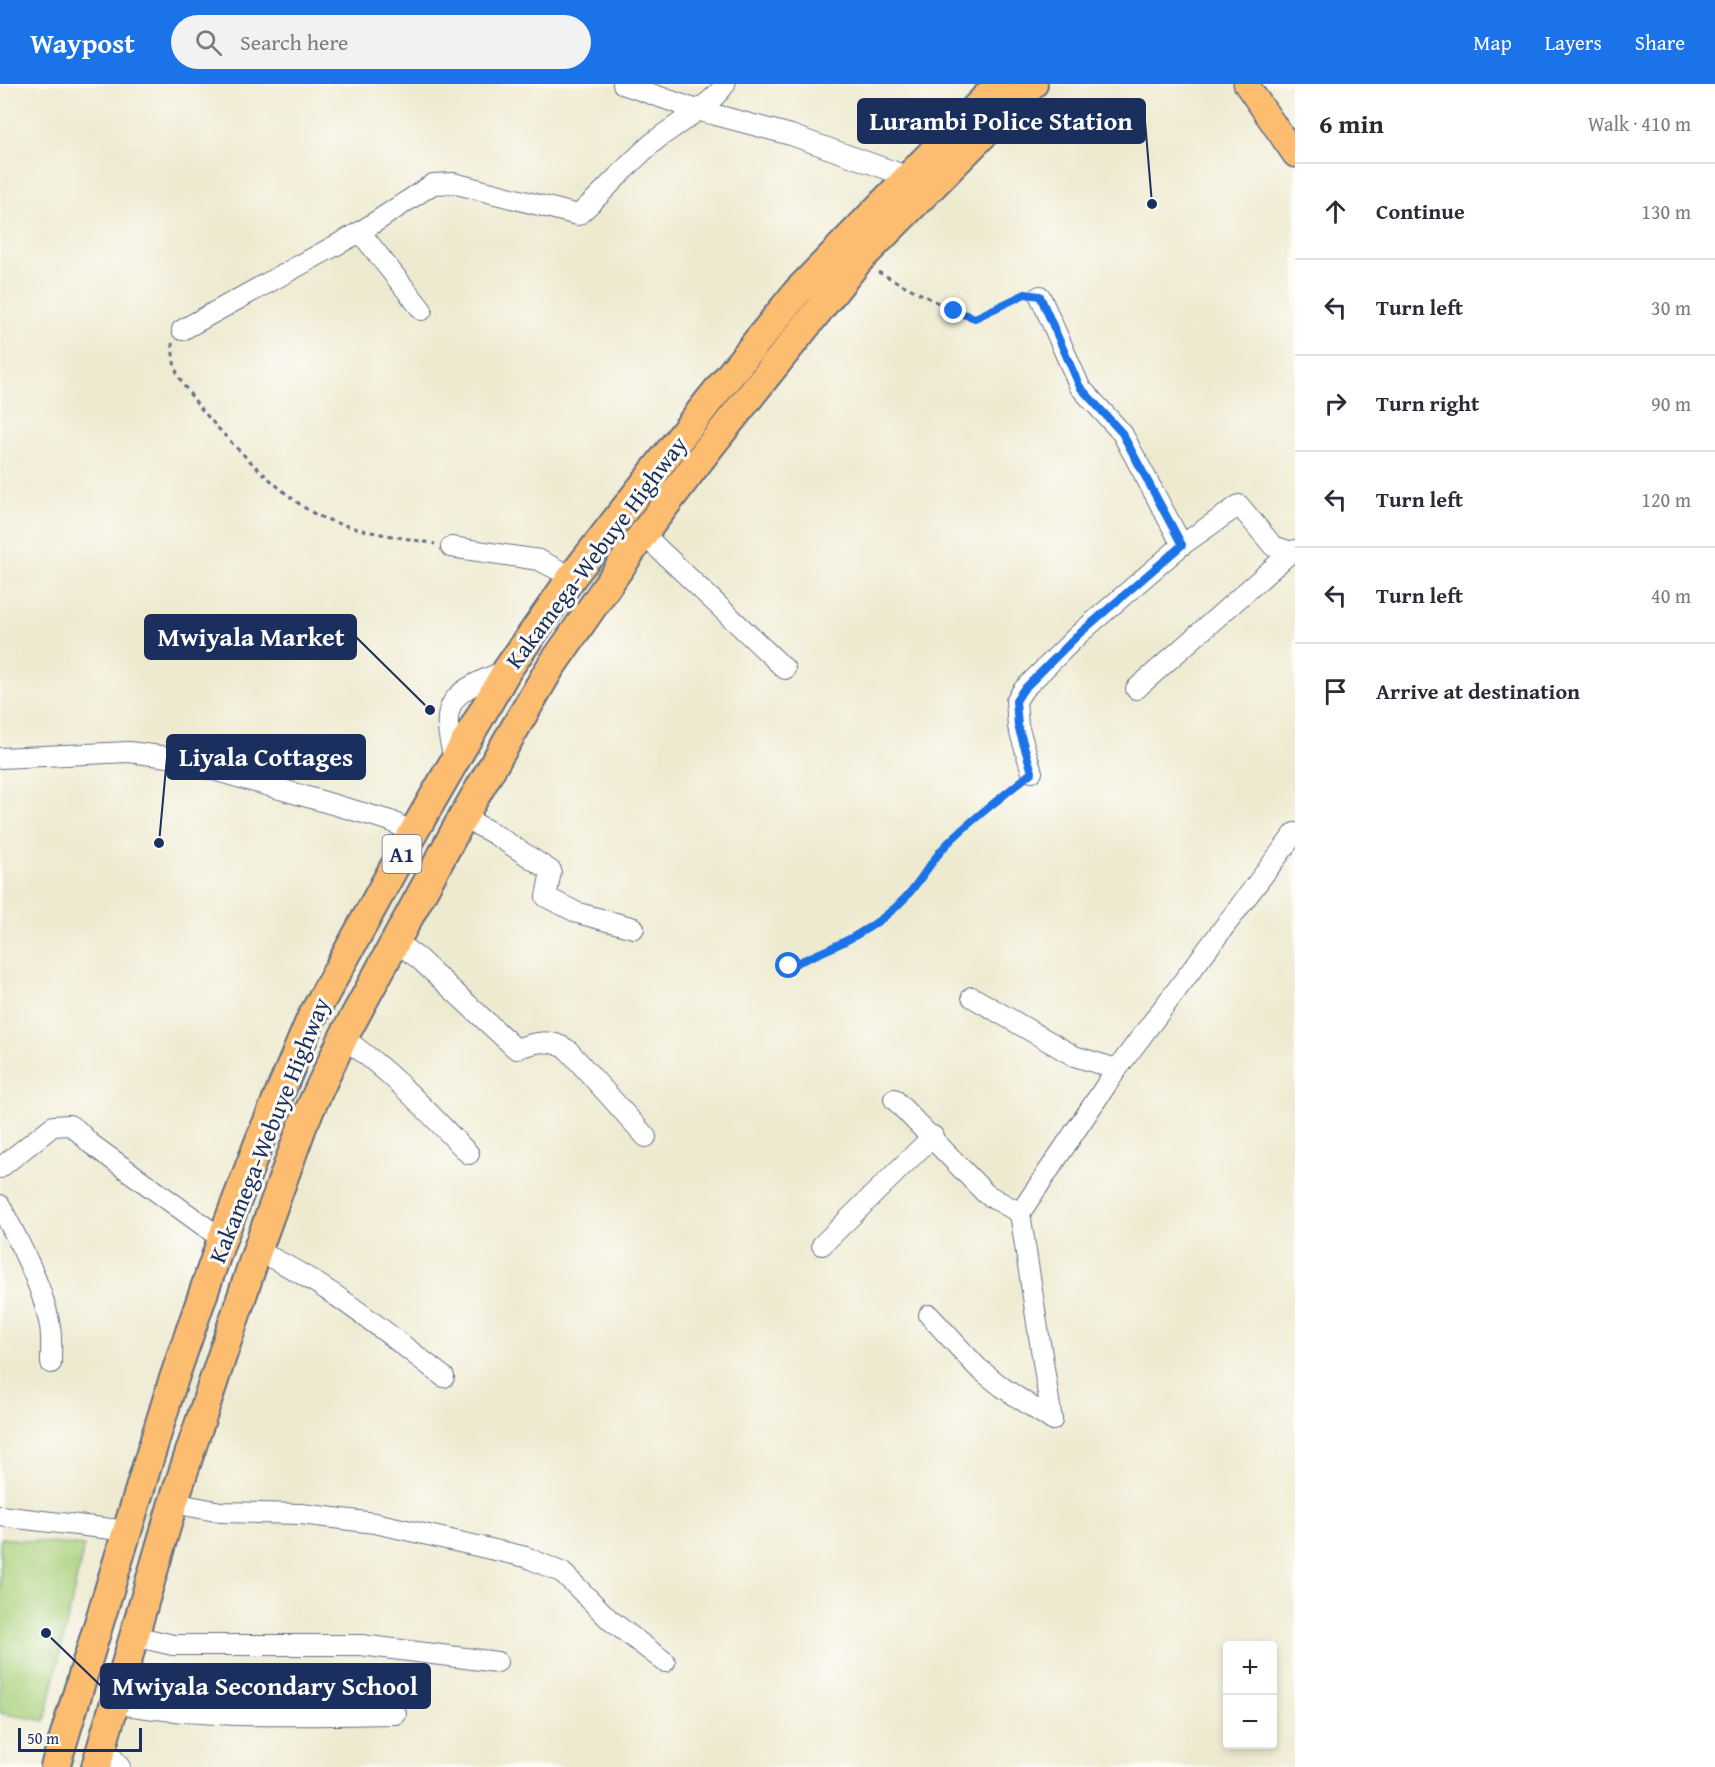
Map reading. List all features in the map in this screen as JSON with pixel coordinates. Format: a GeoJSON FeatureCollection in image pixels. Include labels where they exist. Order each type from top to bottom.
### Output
{"type":"FeatureCollection","features":[{"type":"Feature","properties":{"kind":"highway","name":"Kakamega-Webuye Highway"},"geometry":{"type":"LineString","coordinates":[[55,1767],[172,1384],[222,1239],[311,1018],[413,833],[507,670],[572,577],[797,292],[999,84]]}},
{"type":"Feature","properties":{"kind":"highway","name":"Kakamega-Webuye Highway"},"geometry":{"type":"LineString","coordinates":[[99,1755],[173,1503],[257,1251],[303,1124],[343,1038],[394,940],[550,668],[643,534],[858,261],[1033,84]]}},
{"type":"Feature","properties":{"kind":"main road"},"geometry":{"type":"LineString","coordinates":[[1246,84],[1295,154]]}},
{"type":"Feature","properties":{"kind":"street"},"geometry":{"type":"LineString","coordinates":[[623,84],[697,110],[791,135],[909,177]]}},
{"type":"Feature","properties":{"kind":"street"},"geometry":{"type":"LineString","coordinates":[[182,330],[360,231],[433,184],[453,183],[578,215],[655,142],[722,90],[725,84]]}},
{"type":"Feature","properties":{"kind":"street"},"geometry":{"type":"LineString","coordinates":[[360,231],[422,310]]}},
{"type":"Feature","properties":{"kind":"street"},"geometry":{"type":"LineString","coordinates":[[1040,296],[1080,387],[1122,433],[1182,545]]}},
{"type":"Feature","properties":{"kind":"street"},"geometry":{"type":"LineString","coordinates":[[1032,772],[1018,726],[1016,701],[1079,634],[1182,545],[1239,505],[1273,546],[1293,551]]}},
{"type":"Feature","properties":{"kind":"street"},"geometry":{"type":"LineString","coordinates":[[643,534],[785,669]]}},
{"type":"Feature","properties":{"kind":"street"},"geometry":{"type":"LineString","coordinates":[[451,547],[539,560],[572,577]]}},
{"type":"Feature","properties":{"kind":"street"},"geometry":{"type":"LineString","coordinates":[[1136,689],[1293,551]]}},
{"type":"Feature","properties":{"kind":"street"},"geometry":{"type":"LineString","coordinates":[[0,758],[129,752],[168,757],[391,821],[413,833]]}},
{"type":"Feature","properties":{"kind":"street"},"geometry":{"type":"LineString","coordinates":[[463,817],[552,871],[546,897],[578,913],[634,928]]}},
{"type":"Feature","properties":{"kind":"street"},"geometry":{"type":"LineString","coordinates":[[929,1315],[977,1367],[1002,1387],[1052,1420],[1020,1213],[1118,1068],[1295,833]]}},
{"type":"Feature","properties":{"kind":"street"},"geometry":{"type":"LineString","coordinates":[[394,940],[419,959],[516,1049],[535,1042],[548,1041],[558,1043],[568,1050],[646,1137]]}},
{"type":"Feature","properties":{"kind":"street"},"geometry":{"type":"LineString","coordinates":[[972,997],[1074,1056],[1118,1068]]}},
{"type":"Feature","properties":{"kind":"street"},"geometry":{"type":"LineString","coordinates":[[343,1038],[362,1051],[403,1088],[469,1154]]}},
{"type":"Feature","properties":{"kind":"street"},"geometry":{"type":"LineString","coordinates":[[894,1099],[933,1136],[986,1194],[1020,1213]]}},
{"type":"Feature","properties":{"kind":"street"},"geometry":{"type":"LineString","coordinates":[[0,1168],[52,1126],[69,1125],[91,1144],[222,1239]]}},
{"type":"Feature","properties":{"kind":"street"},"geometry":{"type":"LineString","coordinates":[[822,1245],[933,1136]]}},
{"type":"Feature","properties":{"kind":"street"},"geometry":{"type":"LineString","coordinates":[[0,1205],[19,1243],[45,1307],[51,1328],[51,1363]]}},
{"type":"Feature","properties":{"kind":"street"},"geometry":{"type":"LineString","coordinates":[[257,1251],[289,1265],[444,1377]]}},
{"type":"Feature","properties":{"kind":"street"},"geometry":{"type":"LineString","coordinates":[[173,1503],[221,1512],[301,1514],[375,1523],[526,1557],[563,1573],[610,1620],[665,1662]]}},
{"type":"Feature","properties":{"kind":"street"},"geometry":{"type":"LineString","coordinates":[[0,1516],[128,1531]]}},
{"type":"Feature","properties":{"kind":"street"},"geometry":{"type":"LineString","coordinates":[[134,1636],[173,1645],[361,1645],[497,1662]]}},
{"type":"Feature","properties":{"kind":"street"},"geometry":{"type":"LineString","coordinates":[[114,1703],[153,1710],[241,1716],[396,1714]]}},
{"type":"Feature","properties":{"kind":"street"},"geometry":{"type":"LineString","coordinates":[[99,1755],[120,1767]]}},
{"type":"Feature","properties":{"kind":"path"},"geometry":{"type":"LineString","coordinates":[[858,261],[954,311],[975,318],[1025,294],[1040,296]]}},
{"type":"Feature","properties":{"kind":"path"},"geometry":{"type":"LineString","coordinates":[[182,330],[172,342],[176,372],[198,405],[267,479],[297,503],[317,515],[341,524],[451,547]]}},
{"type":"Feature","properties":{"kind":"path"},"geometry":{"type":"LineString","coordinates":[[789,966],[840,945],[879,920],[905,897],[945,846],[980,813],[1032,772]]}},
{"type":"Feature","properties":{"kind":"green space"},"geometry":{"type":"Polygon","coordinates":[[[0,1538],[84,1546],[45,1721],[0,1713],[0,1538]]]}},
{"type":"Feature","properties":{"kind":"place","name":"Lurambi Police Station"},"geometry":{"type":"Point","coordinates":[1152,204]}},
{"type":"Feature","properties":{"kind":"place","name":"Mwiyala Market"},"geometry":{"type":"Point","coordinates":[430,710]}},
{"type":"Feature","properties":{"kind":"place","name":"Liyala Cottages"},"geometry":{"type":"Point","coordinates":[159,843]}},
{"type":"Feature","properties":{"kind":"place","name":"Mwiyala Secondary School"},"geometry":{"type":"Point","coordinates":[46,1633]}},
{"type":"Feature","properties":{"kind":"route"},"geometry":{"type":"LineString","coordinates":[[789,966],[840,945],[879,920],[905,897],[945,846],[980,813],[1032,772],[1018,726],[1016,701],[1023,690],[1079,634],[1182,545],[1122,433],[1080,387],[1040,296],[1025,294],[975,318],[954,311]]}}]}
